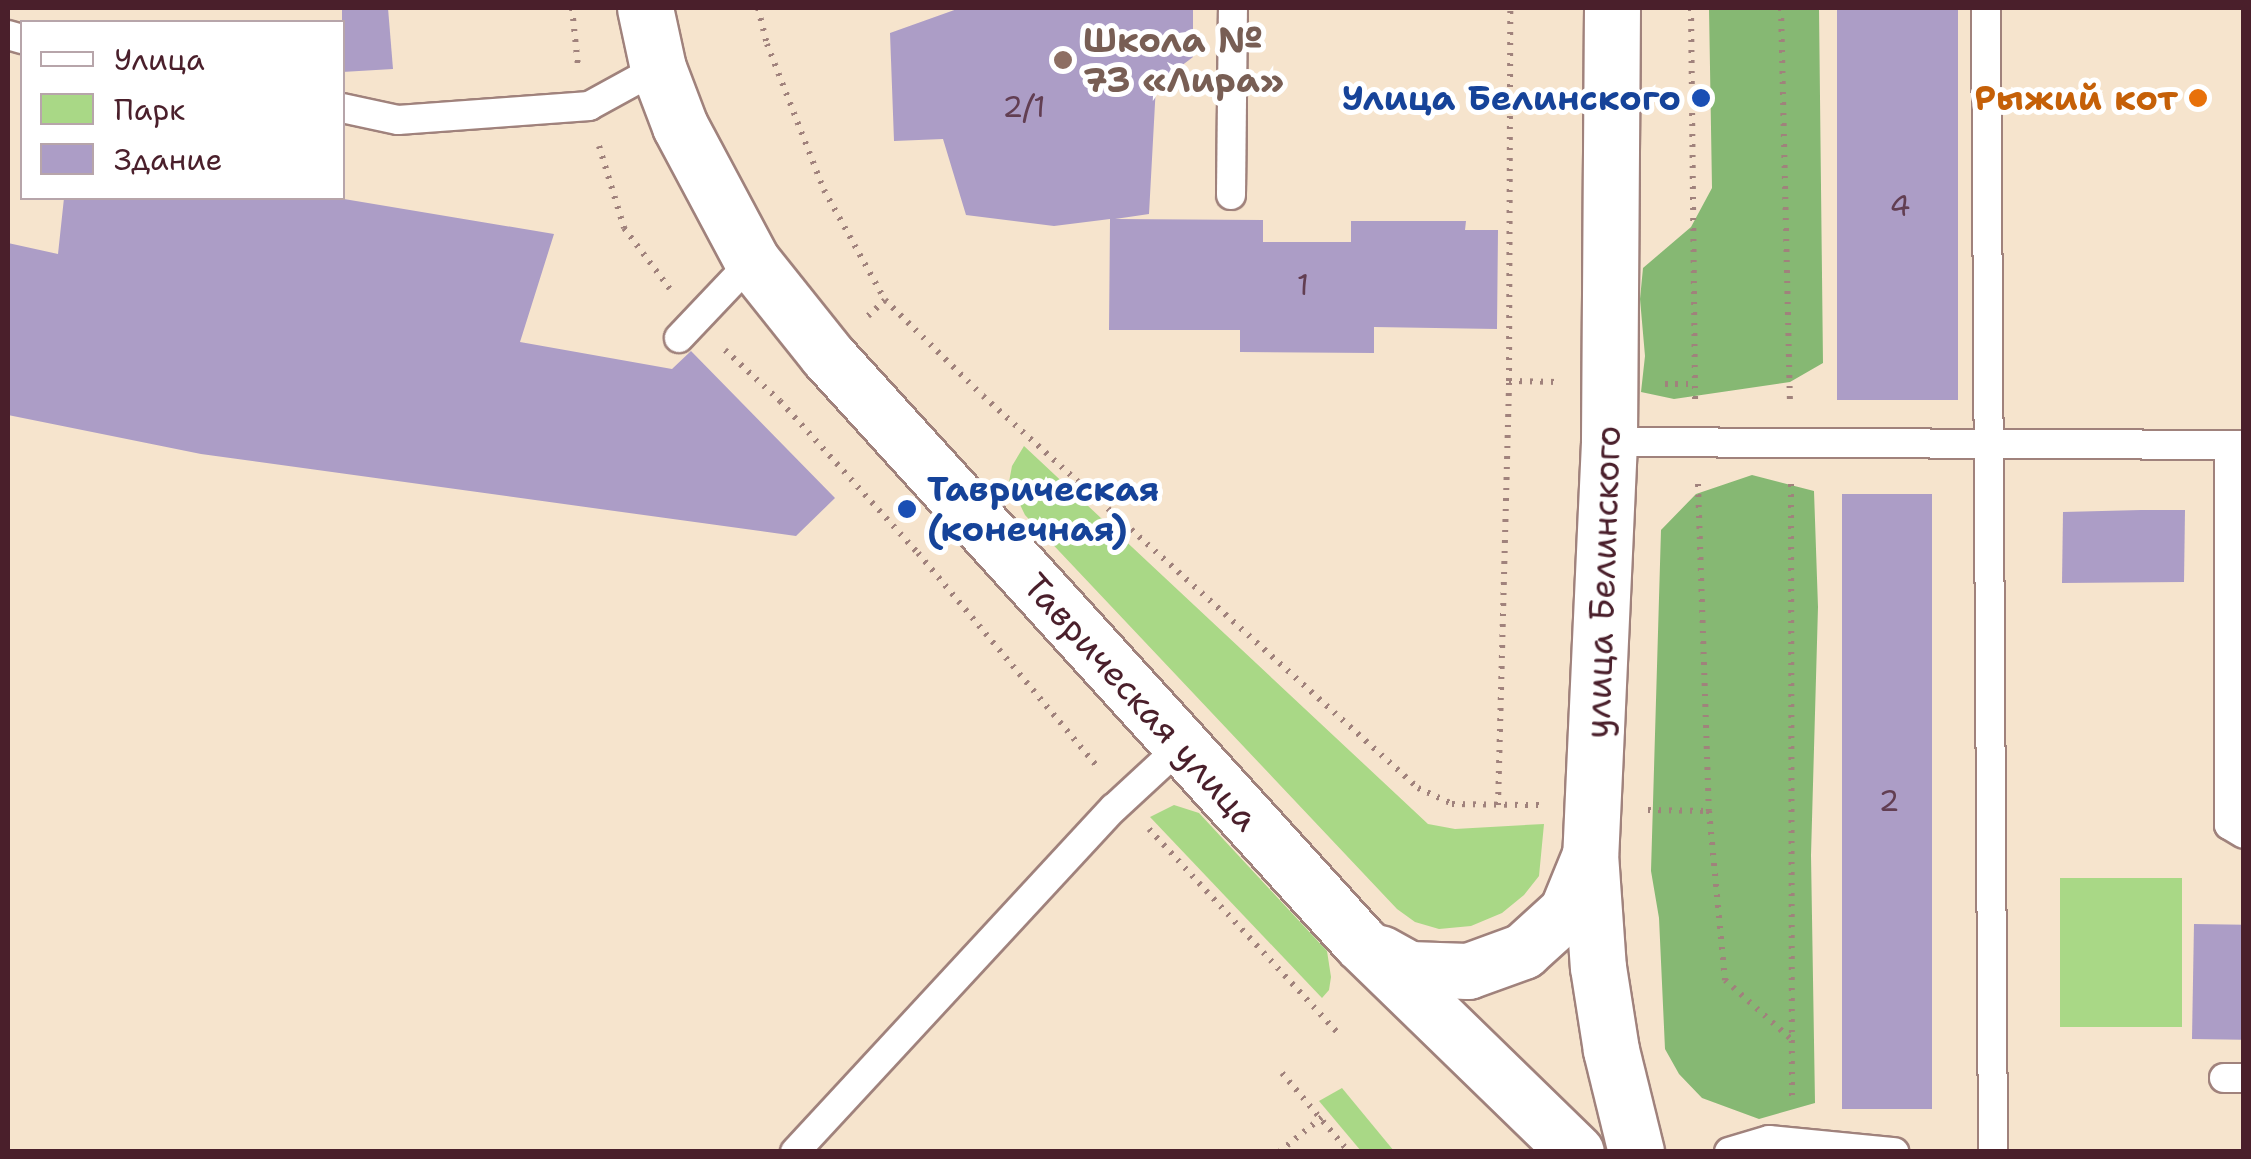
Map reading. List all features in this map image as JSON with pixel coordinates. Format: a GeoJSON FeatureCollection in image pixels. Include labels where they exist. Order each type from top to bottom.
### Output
{"type":"FeatureCollection","features":[{"type":"Feature","properties":{"kind":"street","name":"Таврическая улица"},"geometry":{"type":"LineString","coordinates":[[644,8],[658,68],[680,126],[752,262],[828,356],[1360,942],[1576,1152]]}},
{"type":"Feature","properties":{"kind":"street","name":"улица Белинского"},"geometry":{"type":"LineString","coordinates":[[1612,8],[1608,442],[1590,854],[1598,967],[1610,1050],[1636,1152]]}},
{"type":"Feature","properties":{"kind":"street"},"geometry":{"type":"LineString","coordinates":[[1360,942],[1409,970],[1468,972],[1523,951],[1566,912],[1590,854]]}},
{"type":"Feature","properties":{"kind":"lane"},"geometry":{"type":"LineString","coordinates":[[1231,196],[1233,8]]}},
{"type":"Feature","properties":{"kind":"lane"},"geometry":{"type":"LineString","coordinates":[[1986,8],[1994,1152]]}},
{"type":"Feature","properties":{"kind":"lane"},"geometry":{"type":"LineString","coordinates":[[345,109],[398,120],[588,106],[658,68]]}},
{"type":"Feature","properties":{"kind":"lane"},"geometry":{"type":"LineString","coordinates":[[686,330],[752,262]]}},
{"type":"Feature","properties":{"kind":"lane"},"geometry":{"type":"LineString","coordinates":[[1608,442],[2236,445],[2229,825],[2244,834]]}},
{"type":"Feature","properties":{"kind":"lane"},"geometry":{"type":"LineString","coordinates":[[795,1152],[1124,798],[1181,746]]}},
{"type":"Feature","properties":{"kind":"lane"},"geometry":{"type":"LineString","coordinates":[[1729,1152],[1769,1140],[1894,1152]]}},
{"type":"Feature","properties":{"kind":"path"},"geometry":{"type":"LineString","coordinates":[[572,8],[577,63],[624,228],[686,330],[780,401],[918,552],[1124,798],[1340,1036]]}},
{"type":"Feature","properties":{"kind":"path"},"geometry":{"type":"LineString","coordinates":[[758,8],[767,44],[824,190],[885,300],[983,396],[1418,788],[1452,804],[1544,806]]}},
{"type":"Feature","properties":{"kind":"path"},"geometry":{"type":"LineString","coordinates":[[1498,805],[1509,381],[1510,8]]}},
{"type":"Feature","properties":{"kind":"path"},"geometry":{"type":"LineString","coordinates":[[1691,8],[1695,384],[1709,811],[1725,980],[1793,1041]]}},
{"type":"Feature","properties":{"kind":"path"},"geometry":{"type":"LineString","coordinates":[[1769,1140],[1793,1098],[1791,444],[1781,8]]}},
{"type":"Feature","properties":{"kind":"path"},"geometry":{"type":"LineString","coordinates":[[1509,381],[1542,381]]}},
{"type":"Feature","properties":{"kind":"path"},"geometry":{"type":"LineString","coordinates":[[1661,384],[1695,384]]}},
{"type":"Feature","properties":{"kind":"path"},"geometry":{"type":"LineString","coordinates":[[1647,810],[1709,811]]}},
{"type":"Feature","properties":{"kind":"path"},"geometry":{"type":"LineString","coordinates":[[1282,1073],[1349,1152]]}},
{"type":"Feature","properties":{"kind":"path"},"geometry":{"type":"LineString","coordinates":[[1279,1152],[1322,1117]]}},
{"type":"Feature","properties":{"kind":"green space"},"geometry":{"type":"Polygon","coordinates":[[[1709,8],[1819,8],[1823,363],[1790,382],[1674,399],[1641,392],[1645,356],[1640,299],[1643,268],[1691,227],[1712,188],[1709,8]]]}},
{"type":"Feature","properties":{"kind":"green space"},"geometry":{"type":"Polygon","coordinates":[[[1024,446],[1428,824],[1455,829],[1544,824],[1539,876],[1524,895],[1502,913],[1471,926],[1439,929],[1415,922],[1397,909],[1025,515],[1009,482],[1012,466],[1024,446]]]}},
{"type":"Feature","properties":{"kind":"green space"},"geometry":{"type":"Polygon","coordinates":[[[1752,475],[1814,491],[1818,607],[1811,855],[1815,1103],[1759,1119],[1702,1098],[1679,1074],[1665,1049],[1659,918],[1651,871],[1661,530],[1696,494],[1752,475]]]}},
{"type":"Feature","properties":{"kind":"green space"},"geometry":{"type":"Polygon","coordinates":[[[1174,805],[1199,813],[1327,951],[1331,977],[1329,990],[1322,998],[1150,817],[1174,805]]]}},
{"type":"Feature","properties":{"kind":"green space"},"geometry":{"type":"Polygon","coordinates":[[[2060,878],[2182,878],[2182,1027],[2060,1027],[2060,878]]]}},
{"type":"Feature","properties":{"kind":"green space"},"geometry":{"type":"Polygon","coordinates":[[[1342,1088],[1394,1151],[1361,1151],[1319,1101],[1342,1088]]]}},
{"type":"Feature","properties":{"kind":"building"},"geometry":{"type":"Polygon","coordinates":[[[342,8],[388,8],[393,69],[345,72],[342,8]]]}},
{"type":"Feature","properties":{"kind":"building"},"geometry":{"type":"Polygon","coordinates":[[[960,8],[1193,8],[1193,57],[1156,85],[1149,214],[1115,219],[1263,220],[1263,242],[1351,242],[1351,221],[1466,221],[1465,230],[1498,230],[1497,329],[1374,327],[1374,353],[1240,352],[1240,330],[1109,330],[1110,219],[1054,226],[966,215],[943,139],[894,141],[890,33],[960,8]]]}},
{"type":"Feature","properties":{"kind":"building"},"geometry":{"type":"Polygon","coordinates":[[[1837,8],[1958,8],[1958,400],[1837,400],[1837,8]]]}},
{"type":"Feature","properties":{"kind":"building"},"geometry":{"type":"Polygon","coordinates":[[[345,199],[554,234],[520,342],[672,369],[691,351],[835,498],[796,536],[201,454],[8,415],[8,243],[58,254],[64,200],[345,199]]]}},
{"type":"Feature","properties":{"kind":"building"},"geometry":{"type":"Polygon","coordinates":[[[1842,494],[1932,494],[1932,1109],[1842,1109],[1842,494]]]}},
{"type":"Feature","properties":{"kind":"building"},"geometry":{"type":"Polygon","coordinates":[[[2185,510],[2184,582],[2062,583],[2063,512],[2185,510]]]}},
{"type":"Feature","properties":{"kind":"building"},"geometry":{"type":"Polygon","coordinates":[[[2194,924],[2244,925],[2242,1040],[2192,1039],[2194,924]]]}},
{"type":"Feature","properties":{"kind":"place","name":"Школа № 73 «Лира»"},"geometry":{"type":"Point","coordinates":[1063,60]}},
{"type":"Feature","properties":{"kind":"place","name":"Улица Белинского"},"geometry":{"type":"Point","coordinates":[1701,98]}},
{"type":"Feature","properties":{"kind":"place","name":"Рыжий кот"},"geometry":{"type":"Point","coordinates":[2198,98]}},
{"type":"Feature","properties":{"kind":"place","name":"Таврическая (конечная)"},"geometry":{"type":"Point","coordinates":[907,509]}}]}
